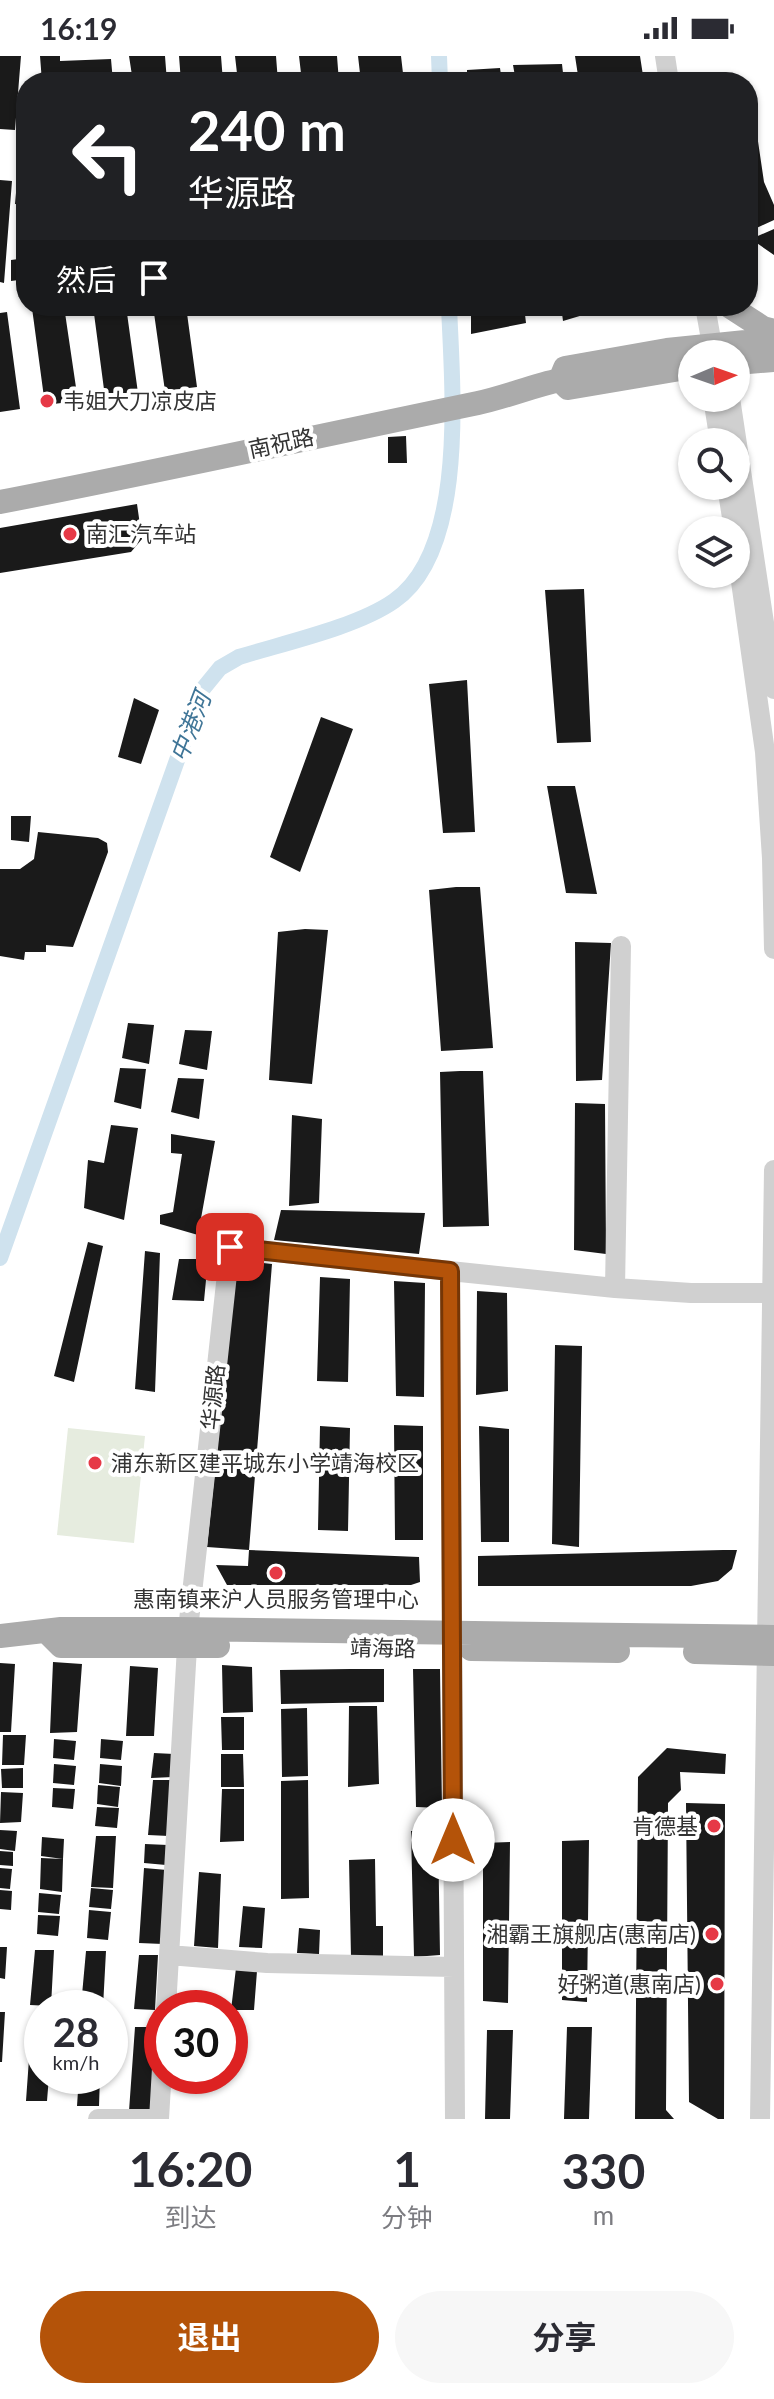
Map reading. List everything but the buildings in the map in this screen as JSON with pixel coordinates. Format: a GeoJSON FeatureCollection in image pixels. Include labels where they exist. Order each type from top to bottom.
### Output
{"type":"FeatureCollection","features":[{"type":"Feature","properties":{"kind":"main road"},"geometry":{"type":"LineString","coordinates":[[743,316],[774,331]]}},
{"type":"Feature","properties":{"kind":"main road","name":"南祝路"},"geometry":{"type":"LineString","coordinates":[[750,344],[774,339]]}},
{"type":"Feature","properties":{"kind":"main road","name":"南祝路"},"geometry":{"type":"LineString","coordinates":[[560,380],[565,368],[643,353],[678,352]]}},
{"type":"Feature","properties":{"kind":"main road"},"geometry":{"type":"LineString","coordinates":[[750,362],[774,360]]}},
{"type":"Feature","properties":{"kind":"main road","name":"南祝路"},"geometry":{"type":"LineString","coordinates":[[560,380],[568,388],[678,369]]}},
{"type":"Feature","properties":{"kind":"main road","name":"南祝路"},"geometry":{"type":"LineString","coordinates":[[0,502],[92,486],[482,402],[560,380]]}},
{"type":"Feature","properties":{"kind":"main road","name":"靖海路"},"geometry":{"type":"LineString","coordinates":[[0,1636],[46,1631],[61,1646],[188,1638],[771,1645]]}},
{"type":"Feature","properties":{"kind":"street"},"geometry":{"type":"LineString","coordinates":[[707,316],[712,340]]}},
{"type":"Feature","properties":{"kind":"street"},"geometry":{"type":"LineString","coordinates":[[732,412],[774,689]]}},
{"type":"Feature","properties":{"kind":"street"},"geometry":{"type":"LineString","coordinates":[[742,588],[768,782],[774,949]]}},
{"type":"Feature","properties":{"kind":"street"},"geometry":{"type":"LineString","coordinates":[[615,1288],[621,946]]}},
{"type":"Feature","properties":{"kind":"street"},"geometry":{"type":"LineString","coordinates":[[760,2119],[771,1645],[774,1170]]}},
{"type":"Feature","properties":{"kind":"street","name":"华源路"},"geometry":{"type":"LineString","coordinates":[[167,1990],[188,1638],[230,1247],[450,1271]]}},
{"type":"Feature","properties":{"kind":"street"},"geometry":{"type":"LineString","coordinates":[[455,2119],[450,1271],[615,1288],[691,1293],[772,1293]]}},
{"type":"Feature","properties":{"kind":"street"},"geometry":{"type":"LineString","coordinates":[[169,1955],[267,1963],[454,1967]]}},
{"type":"Feature","properties":{"kind":"street"},"geometry":{"type":"LineString","coordinates":[[98,2119],[159,2119],[160,2094]]}},
{"type":"Feature","properties":{"kind":"shaded area"},"geometry":{"type":"Polygon","coordinates":[[[68,1428],[145,1436],[134,1543],[57,1535],[68,1428]]]}},
{"type":"Feature","properties":{"kind":"waterway","name":"中港河"},"geometry":{"type":"LineString","coordinates":[[439,56],[440,72]]}},
{"type":"Feature","properties":{"kind":"waterway","name":"中港河"},"geometry":{"type":"LineString","coordinates":[[0,1258],[202,690],[220,668],[239,657],[341,626],[394,601],[418,577],[434,544],[445,506],[450,464],[449,316]]}},
{"type":"Feature","properties":{"kind":"place","name":"韦姐大刀凉皮店"},"geometry":{"type":"Point","coordinates":[47,401]}},
{"type":"Feature","properties":{"kind":"place","name":"南汇汽车站"},"geometry":{"type":"Point","coordinates":[70,534]}},
{"type":"Feature","properties":{"kind":"place","name":"浦东新区建平城东小学靖海校区"},"geometry":{"type":"Point","coordinates":[95,1463]}},
{"type":"Feature","properties":{"kind":"place","name":"惠南镇来沪人员服务管理中心"},"geometry":{"type":"Point","coordinates":[276,1573]}},
{"type":"Feature","properties":{"kind":"place","name":"肯德基"},"geometry":{"type":"Point","coordinates":[714,1826]}},
{"type":"Feature","properties":{"kind":"place","name":"湘霸王旗舰店(惠南店)"},"geometry":{"type":"Point","coordinates":[712,1934]}},
{"type":"Feature","properties":{"kind":"place","name":"好粥道(惠南店)"},"geometry":{"type":"Point","coordinates":[717,1984]}},
{"type":"Feature","properties":{"kind":"route"},"geometry":{"type":"LineString","coordinates":[[230,1247],[450,1271],[453,1840]]}}]}
